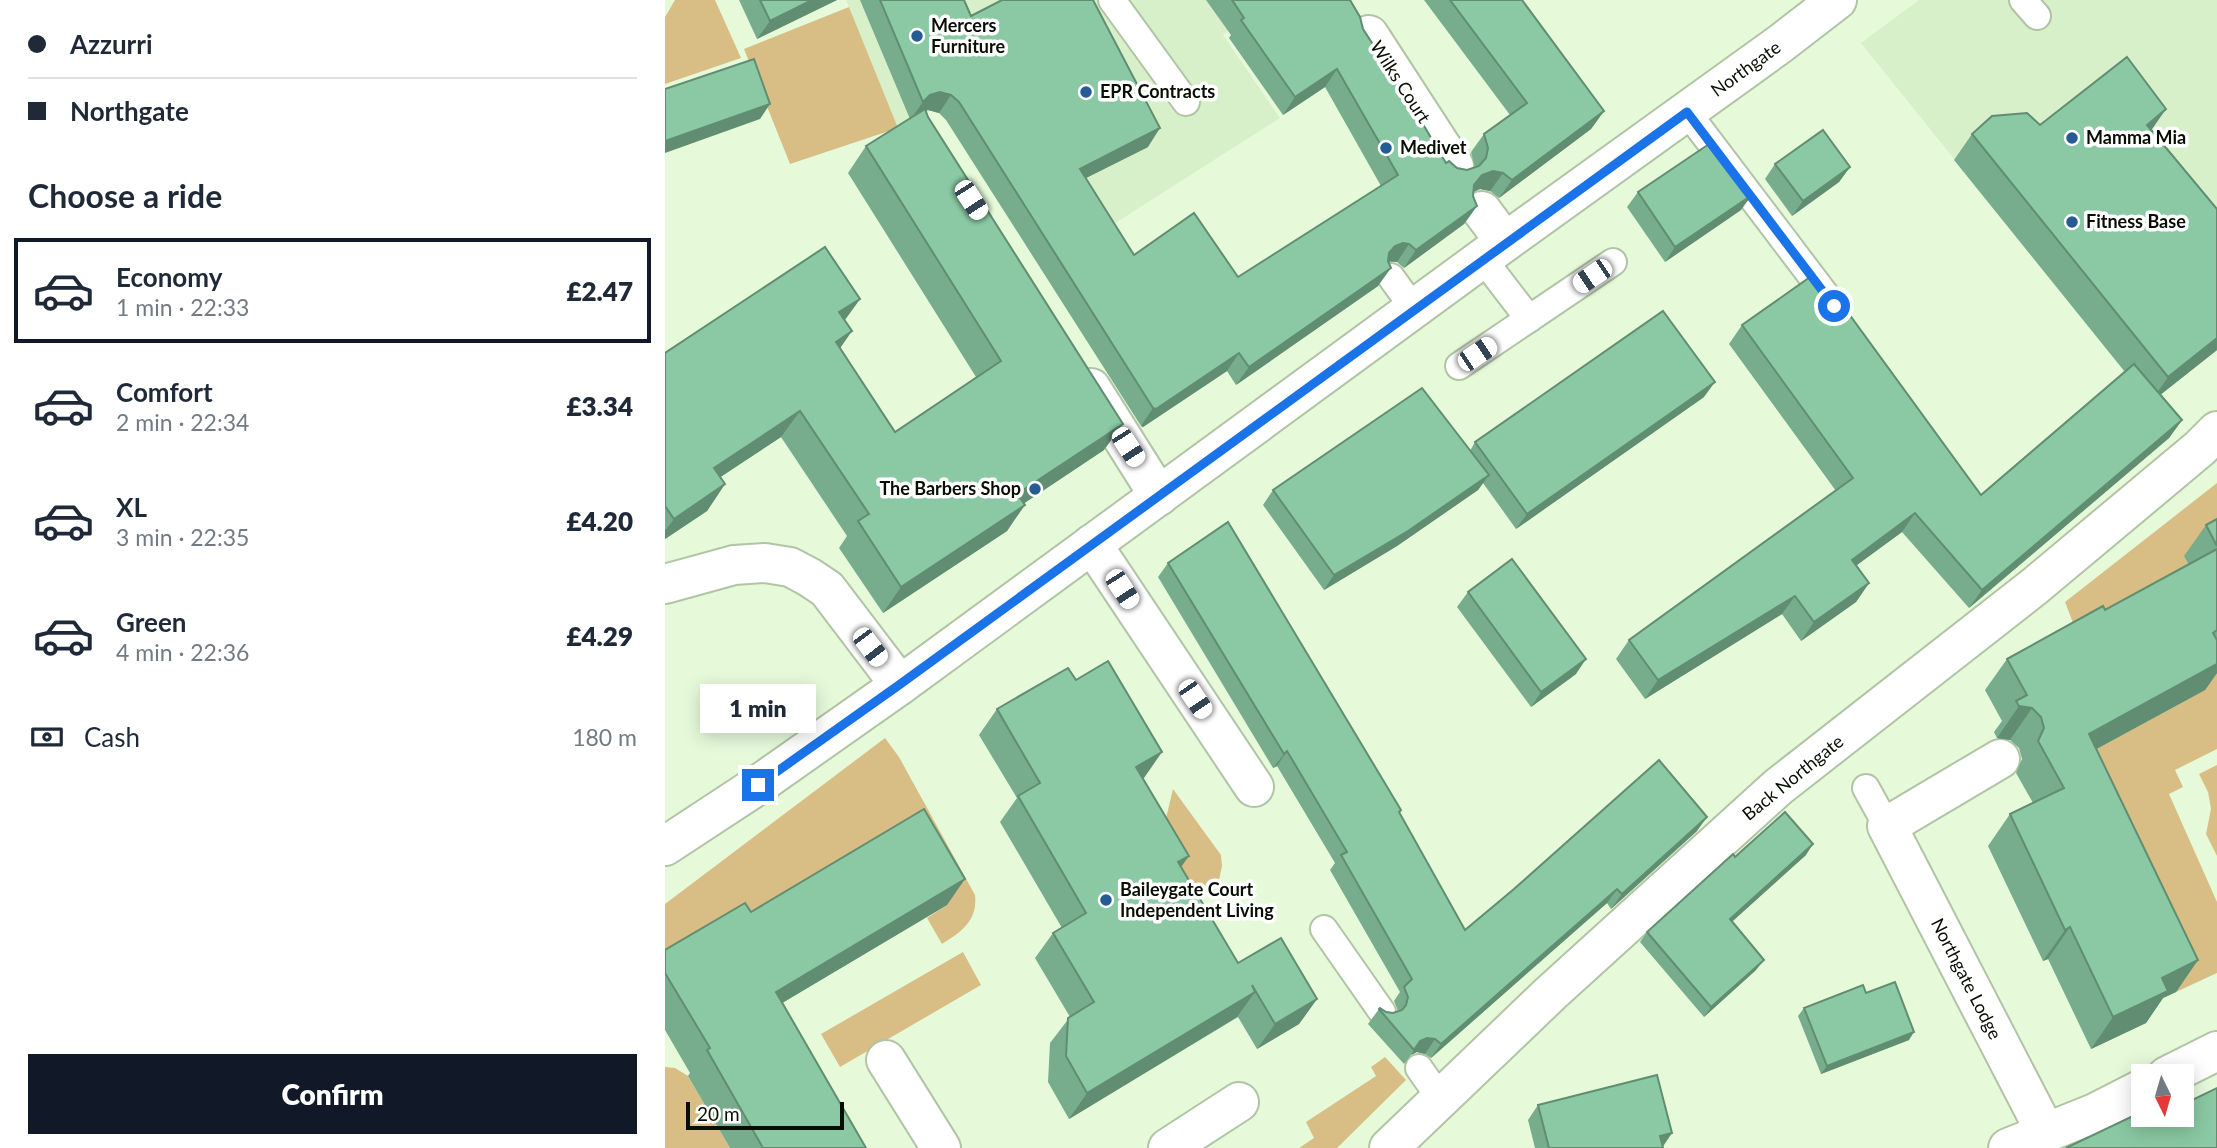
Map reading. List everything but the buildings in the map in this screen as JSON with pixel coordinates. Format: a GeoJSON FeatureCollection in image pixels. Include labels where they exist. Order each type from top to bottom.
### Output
{"type":"FeatureCollection","features":[{"type":"Feature","properties":{"kind":"street","name":"Northgate"},"geometry":{"type":"LineString","coordinates":[[665,846],[769,777],[899,685],[1837,0]]}},
{"type":"Feature","properties":{"kind":"street","name":"Wilks Court"},"geometry":{"type":"LineString","coordinates":[[1362,23],[1454,166]]}},
{"type":"Feature","properties":{"kind":"street"},"geometry":{"type":"LineString","coordinates":[[1482,211],[1494,251]]}},
{"type":"Feature","properties":{"kind":"street"},"geometry":{"type":"LineString","coordinates":[[1076,365],[1159,496]]}},
{"type":"Feature","properties":{"kind":"street","name":"Back Northgate"},"geometry":{"type":"LineString","coordinates":[[1389,1148],[1430,1083],[1581,964],[1778,788],[2035,586],[2217,431]]}},
{"type":"Feature","properties":{"kind":"street"},"geometry":{"type":"LineString","coordinates":[[1093,544],[1254,788]]}},
{"type":"Feature","properties":{"kind":"street"},"geometry":{"type":"LineString","coordinates":[[665,584],[734,565],[765,563],[790,567],[827,589],[899,685]]}},
{"type":"Feature","properties":{"kind":"street"},"geometry":{"type":"LineString","coordinates":[[1887,826],[2000,759]]}},
{"type":"Feature","properties":{"kind":"street","name":"Northgate Lodge"},"geometry":{"type":"LineString","coordinates":[[1887,826],[2046,1133]]}},
{"type":"Feature","properties":{"kind":"street"},"geometry":{"type":"LineString","coordinates":[[2191,1064],[2217,1051]]}},
{"type":"Feature","properties":{"kind":"street"},"geometry":{"type":"LineString","coordinates":[[886,1060],[941,1148]]}},
{"type":"Feature","properties":{"kind":"street"},"geometry":{"type":"LineString","coordinates":[[2008,1148],[2095,1113],[2131,1095]]}},
{"type":"Feature","properties":{"kind":"street"},"geometry":{"type":"LineString","coordinates":[[1168,1148],[1239,1102]]}},
{"type":"Feature","properties":{"kind":"lane"},"geometry":{"type":"LineString","coordinates":[[1112,0],[1186,102]]}},
{"type":"Feature","properties":{"kind":"lane"},"geometry":{"type":"LineString","coordinates":[[1687,112],[1834,306]]}},
{"type":"Feature","properties":{"kind":"lane"},"geometry":{"type":"LineString","coordinates":[[1494,251],[1529,319]]}},
{"type":"Feature","properties":{"kind":"lane"},"geometry":{"type":"LineString","coordinates":[[1459,366],[1613,262]]}},
{"type":"Feature","properties":{"kind":"lane"},"geometry":{"type":"LineString","coordinates":[[1391,277],[1414,309]]}},
{"type":"Feature","properties":{"kind":"lane","name":"Northgate Lodge"},"geometry":{"type":"LineString","coordinates":[[1866,788],[1887,826]]}},
{"type":"Feature","properties":{"kind":"lane"},"geometry":{"type":"LineString","coordinates":[[1324,929],[1382,1012]]}},
{"type":"Feature","properties":{"kind":"shaded area"},"geometry":{"type":"Polygon","coordinates":[[[675,0],[715,0],[741,58],[665,84],[665,17],[675,0]]]}},
{"type":"Feature","properties":{"kind":"shaded area"},"geometry":{"type":"Polygon","coordinates":[[[846,0],[1271,0],[1223,35],[1280,118],[1106,229],[1008,70],[898,128],[846,0]]]}},
{"type":"Feature","properties":{"kind":"shaded area"},"geometry":{"type":"Polygon","coordinates":[[[1919,0],[2217,0],[2217,350],[2150,403],[1861,43],[1919,0]]]}},
{"type":"Feature","properties":{"kind":"shaded area"},"geometry":{"type":"Polygon","coordinates":[[[849,7],[898,128],[790,164],[744,49],[849,7]]]}},
{"type":"Feature","properties":{"kind":"shaded area"},"geometry":{"type":"Polygon","coordinates":[[[2217,483],[2217,749],[2175,770],[2183,787],[2169,794],[2217,902],[2217,973],[2176,992],[2025,788],[2075,628],[2065,602],[2217,483]]]}},
{"type":"Feature","properties":{"kind":"shaded area"},"geometry":{"type":"Polygon","coordinates":[[[885,738],[899,757],[975,895],[974,912],[962,930],[942,944],[927,918],[947,905],[732,938],[720,917],[665,950],[665,904],[885,738]]]}},
{"type":"Feature","properties":{"kind":"shaded area"},"geometry":{"type":"Polygon","coordinates":[[[2217,765],[2217,856],[2206,834],[2211,809],[2208,792],[2199,774],[2217,765]]]}},
{"type":"Feature","properties":{"kind":"shaded area"},"geometry":{"type":"Polygon","coordinates":[[[1173,789],[1221,855],[1222,866],[1219,880],[1173,903],[1162,835],[1173,789]]]}},
{"type":"Feature","properties":{"kind":"shaded area"},"geometry":{"type":"Polygon","coordinates":[[[963,952],[981,985],[840,1067],[821,1034],[963,952]]]}},
{"type":"Feature","properties":{"kind":"shaded area"},"geometry":{"type":"Polygon","coordinates":[[[1385,1057],[1406,1080],[1337,1148],[1299,1148],[1314,1138],[1306,1122],[1376,1076],[1371,1067],[1385,1057]]]}},
{"type":"Feature","properties":{"kind":"shaded area"},"geometry":{"type":"Polygon","coordinates":[[[665,1067],[675,1068],[688,1076],[730,1148],[665,1148],[665,1067]]]}},
{"type":"Feature","properties":{"kind":"place","name":"Mercers Furniture"},"geometry":{"type":"Point","coordinates":[917,36]}},
{"type":"Feature","properties":{"kind":"place","name":"EPR Contracts"},"geometry":{"type":"Point","coordinates":[1086,92]}},
{"type":"Feature","properties":{"kind":"place","name":"Mamma Mia"},"geometry":{"type":"Point","coordinates":[2072,138]}},
{"type":"Feature","properties":{"kind":"place","name":"Medivet"},"geometry":{"type":"Point","coordinates":[1386,148]}},
{"type":"Feature","properties":{"kind":"place","name":"Fitness Base"},"geometry":{"type":"Point","coordinates":[2072,222]}},
{"type":"Feature","properties":{"kind":"place","name":"The Barbers Shop"},"geometry":{"type":"Point","coordinates":[1035,489]}},
{"type":"Feature","properties":{"kind":"place","name":"Baileygate Court Independent Living"},"geometry":{"type":"Point","coordinates":[1106,900]}},
{"type":"Feature","properties":{"kind":"route"},"geometry":{"type":"LineString","coordinates":[[758,785],[1687,112],[1834,306]]}}]}
